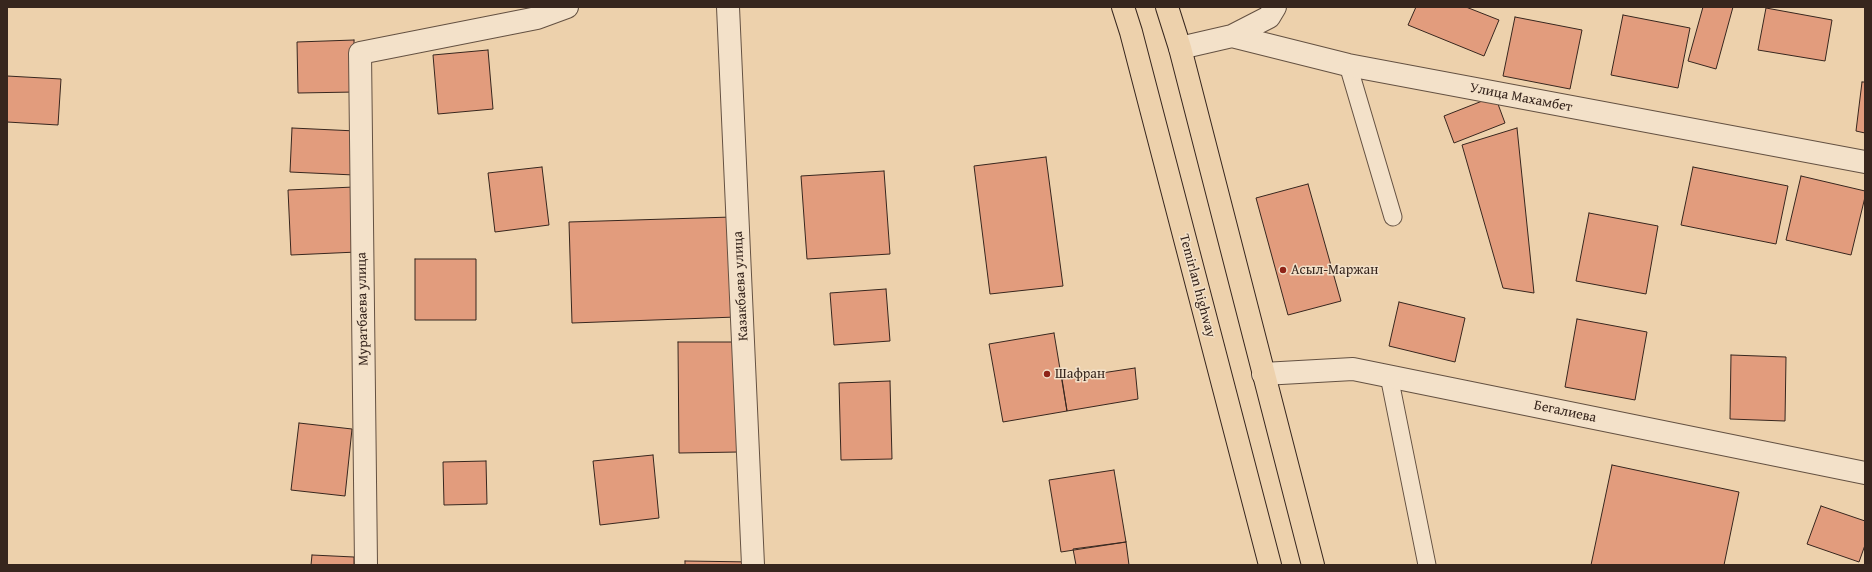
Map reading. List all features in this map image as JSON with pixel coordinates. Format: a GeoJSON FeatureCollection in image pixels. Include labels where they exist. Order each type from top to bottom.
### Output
{"type":"FeatureCollection","features":[{"type":"Feature","properties":{"kind":"main road","name":"Temirlan highway"},"geometry":{"type":"LineString","coordinates":[[1123,7],[1131,32],[1270,565]]}},
{"type":"Feature","properties":{"kind":"main road"},"geometry":{"type":"LineString","coordinates":[[1167,7],[1180,48],[1313,565]]}},
{"type":"Feature","properties":{"kind":"street"},"geometry":{"type":"LineString","coordinates":[[537,12],[567,7]]}},
{"type":"Feature","properties":{"kind":"street","name":"Казакбаева улица"},"geometry":{"type":"LineString","coordinates":[[728,7],[753,565]]}},
{"type":"Feature","properties":{"kind":"street"},"geometry":{"type":"LineString","coordinates":[[1232,36],[1269,17],[1275,7]]}},
{"type":"Feature","properties":{"kind":"street","name":"Муратбаева улица"},"geometry":{"type":"LineString","coordinates":[[366,565],[360,53],[537,12]]}},
{"type":"Feature","properties":{"kind":"street","name":"Улица Махамбет"},"geometry":{"type":"LineString","coordinates":[[1180,48],[1232,36],[1348,65],[1865,162]]}},
{"type":"Feature","properties":{"kind":"street","name":"Бегалиева"},"geometry":{"type":"LineString","coordinates":[[1263,374],[1353,369],[1865,473]]}},
{"type":"Feature","properties":{"kind":"lane"},"geometry":{"type":"LineString","coordinates":[[1348,65],[1393,217]]}},
{"type":"Feature","properties":{"kind":"lane"},"geometry":{"type":"LineString","coordinates":[[1389,376],[1427,565]]}},
{"type":"Feature","properties":{"kind":"building"},"geometry":{"type":"Polygon","coordinates":[[[1416,7],[1466,7],[1499,20],[1484,56],[1408,25],[1416,7]]]}},
{"type":"Feature","properties":{"kind":"building"},"geometry":{"type":"Polygon","coordinates":[[[1703,7],[1733,7],[1716,69],[1688,61],[1703,7]]]}},
{"type":"Feature","properties":{"kind":"building"},"geometry":{"type":"Polygon","coordinates":[[[1766,8],[1832,20],[1825,61],[1758,50],[1766,8]]]}},
{"type":"Feature","properties":{"kind":"building"},"geometry":{"type":"Polygon","coordinates":[[[1623,15],[1690,28],[1678,88],[1611,75],[1623,15]]]}},
{"type":"Feature","properties":{"kind":"building"},"geometry":{"type":"Polygon","coordinates":[[[1515,17],[1582,30],[1570,89],[1503,76],[1515,17]]]}},
{"type":"Feature","properties":{"kind":"building"},"geometry":{"type":"Polygon","coordinates":[[[354,40],[355,92],[298,93],[297,42],[354,40]]]}},
{"type":"Feature","properties":{"kind":"building"},"geometry":{"type":"Polygon","coordinates":[[[488,50],[493,109],[438,114],[433,55],[488,50]]]}},
{"type":"Feature","properties":{"kind":"building"},"geometry":{"type":"Polygon","coordinates":[[[7,76],[61,79],[58,125],[7,122],[7,76]]]}},
{"type":"Feature","properties":{"kind":"building"},"geometry":{"type":"Polygon","coordinates":[[[1862,82],[1865,82],[1865,133],[1856,131],[1862,82]]]}},
{"type":"Feature","properties":{"kind":"building"},"geometry":{"type":"Polygon","coordinates":[[[1495,96],[1505,123],[1454,143],[1444,116],[1495,96]]]}},
{"type":"Feature","properties":{"kind":"building"},"geometry":{"type":"Polygon","coordinates":[[[292,128],[356,131],[354,175],[290,172],[292,128]]]}},
{"type":"Feature","properties":{"kind":"building"},"geometry":{"type":"Polygon","coordinates":[[[1517,128],[1534,293],[1503,288],[1462,145],[1517,128]]]}},
{"type":"Feature","properties":{"kind":"building"},"geometry":{"type":"Polygon","coordinates":[[[1046,157],[1063,286],[990,294],[974,166],[1046,157]]]}},
{"type":"Feature","properties":{"kind":"building"},"geometry":{"type":"Polygon","coordinates":[[[542,167],[549,225],[495,232],[488,173],[542,167]]]}},
{"type":"Feature","properties":{"kind":"building"},"geometry":{"type":"Polygon","coordinates":[[[1693,167],[1788,186],[1776,244],[1681,225],[1693,167]]]}},
{"type":"Feature","properties":{"kind":"building"},"geometry":{"type":"Polygon","coordinates":[[[884,171],[890,254],[807,259],[801,176],[884,171]]]}},
{"type":"Feature","properties":{"kind":"building"},"geometry":{"type":"Polygon","coordinates":[[[1801,176],[1865,191],[1865,197],[1851,255],[1786,240],[1801,176]]]}},
{"type":"Feature","properties":{"kind":"building"},"geometry":{"type":"Polygon","coordinates":[[[1308,184],[1341,301],[1288,315],[1256,198],[1308,184]]]}},
{"type":"Feature","properties":{"kind":"building"},"geometry":{"type":"Polygon","coordinates":[[[354,187],[357,252],[291,255],[288,190],[354,187]]]}},
{"type":"Feature","properties":{"kind":"building"},"geometry":{"type":"Polygon","coordinates":[[[1589,213],[1658,226],[1646,294],[1576,281],[1589,213]]]}},
{"type":"Feature","properties":{"kind":"building"},"geometry":{"type":"Polygon","coordinates":[[[732,217],[736,317],[572,323],[569,222],[732,217]]]}},
{"type":"Feature","properties":{"kind":"building"},"geometry":{"type":"Polygon","coordinates":[[[415,259],[476,259],[476,320],[415,320],[415,259]]]}},
{"type":"Feature","properties":{"kind":"building"},"geometry":{"type":"Polygon","coordinates":[[[886,289],[890,341],[834,345],[830,293],[886,289]]]}},
{"type":"Feature","properties":{"kind":"building"},"geometry":{"type":"Polygon","coordinates":[[[1399,302],[1465,318],[1455,362],[1389,346],[1399,302]]]}},
{"type":"Feature","properties":{"kind":"building"},"geometry":{"type":"Polygon","coordinates":[[[1577,319],[1647,332],[1635,400],[1565,387],[1577,319]]]}},
{"type":"Feature","properties":{"kind":"building"},"geometry":{"type":"Polygon","coordinates":[[[1054,333],[1067,411],[1003,422],[989,344],[1054,333]]]}},
{"type":"Feature","properties":{"kind":"building"},"geometry":{"type":"Polygon","coordinates":[[[678,342],[739,342],[739,452],[679,453],[678,342]]]}},
{"type":"Feature","properties":{"kind":"building"},"geometry":{"type":"Polygon","coordinates":[[[1731,355],[1786,357],[1785,421],[1730,419],[1731,355]]]}},
{"type":"Feature","properties":{"kind":"building"},"geometry":{"type":"Polygon","coordinates":[[[1135,368],[1138,399],[1067,411],[1062,379],[1135,368]]]}},
{"type":"Feature","properties":{"kind":"building"},"geometry":{"type":"Polygon","coordinates":[[[890,381],[892,459],[841,460],[839,383],[890,381]]]}},
{"type":"Feature","properties":{"kind":"building"},"geometry":{"type":"Polygon","coordinates":[[[299,423],[352,429],[345,496],[291,490],[299,423]]]}},
{"type":"Feature","properties":{"kind":"building"},"geometry":{"type":"Polygon","coordinates":[[[653,455],[659,518],[600,525],[593,461],[653,455]]]}},
{"type":"Feature","properties":{"kind":"building"},"geometry":{"type":"Polygon","coordinates":[[[486,461],[487,504],[444,505],[443,462],[486,461]]]}},
{"type":"Feature","properties":{"kind":"building"},"geometry":{"type":"Polygon","coordinates":[[[1612,465],[1739,492],[1724,565],[1591,565],[1612,465]]]}},
{"type":"Feature","properties":{"kind":"building"},"geometry":{"type":"Polygon","coordinates":[[[1114,470],[1126,542],[1061,552],[1049,480],[1114,470]]]}},
{"type":"Feature","properties":{"kind":"building"},"geometry":{"type":"Polygon","coordinates":[[[1821,506],[1865,521],[1865,545],[1859,562],[1807,544],[1821,506]]]}},
{"type":"Feature","properties":{"kind":"building"},"geometry":{"type":"Polygon","coordinates":[[[1126,542],[1129,565],[1076,565],[1073,549],[1126,542]]]}},
{"type":"Feature","properties":{"kind":"building"},"geometry":{"type":"Polygon","coordinates":[[[312,555],[354,557],[354,565],[311,565],[312,555]]]}},
{"type":"Feature","properties":{"kind":"building"},"geometry":{"type":"Polygon","coordinates":[[[685,561],[753,562],[753,565],[685,565],[685,561]]]}},
{"type":"Feature","properties":{"kind":"place","name":"Асыл-Маржан"},"geometry":{"type":"Point","coordinates":[1283,270]}},
{"type":"Feature","properties":{"kind":"place","name":"Шафран"},"geometry":{"type":"Point","coordinates":[1047,374]}}]}
